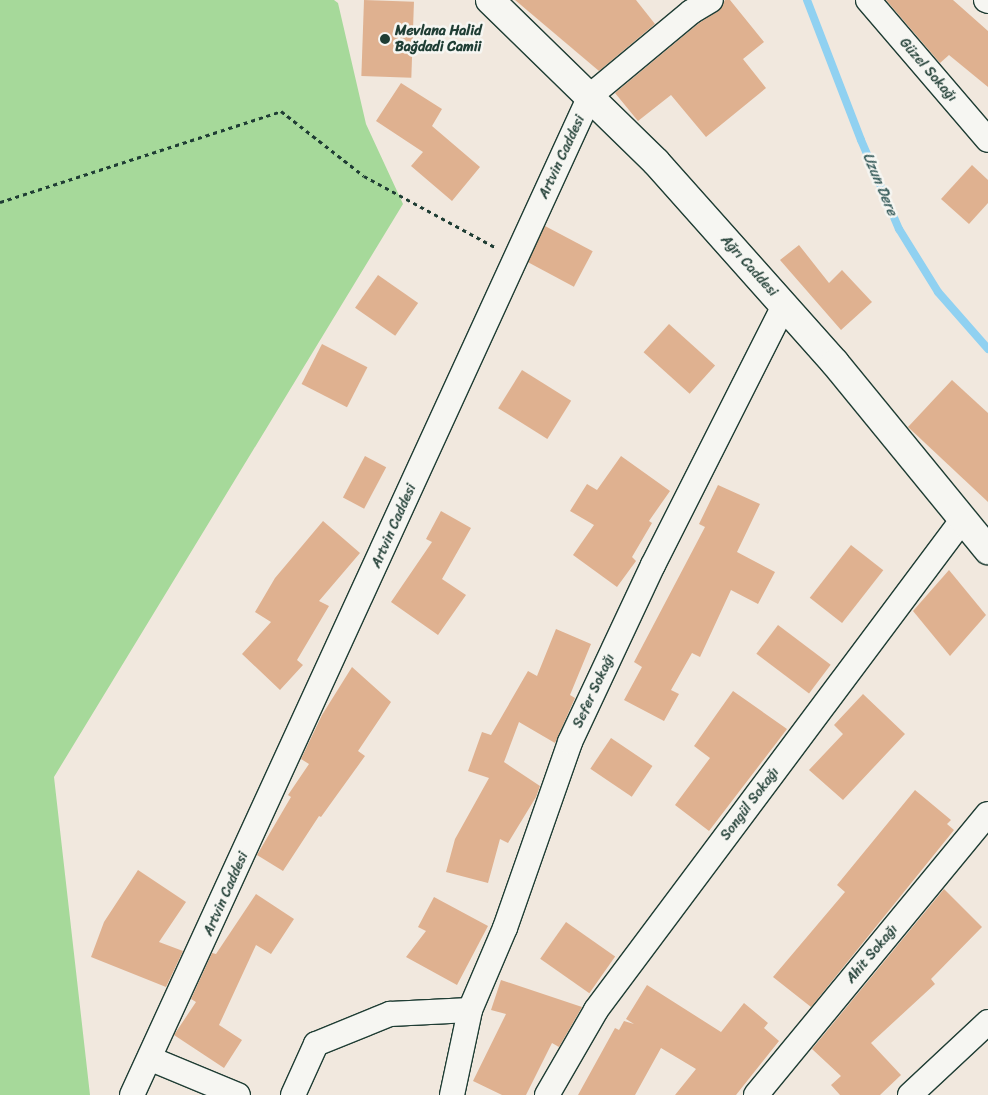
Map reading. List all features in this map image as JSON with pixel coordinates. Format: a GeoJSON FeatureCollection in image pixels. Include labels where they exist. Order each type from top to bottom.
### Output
{"type":"FeatureCollection","features":[{"type":"Feature","properties":{"kind":"main road","name":"Ağrı Caddesi"},"geometry":{"type":"LineString","coordinates":[[490,0],[656,162],[784,306],[988,550]]}},
{"type":"Feature","properties":{"kind":"street","name":"Artvin Caddesi"},"geometry":{"type":"LineString","coordinates":[[132,1095],[151,1059],[514,258],[590,96],[691,12],[711,0]]}},
{"type":"Feature","properties":{"kind":"street","name":"Güzel Sokağı"},"geometry":{"type":"LineString","coordinates":[[868,0],[988,140]]}},
{"type":"Feature","properties":{"kind":"street","name":"Sefer Sokağı"},"geometry":{"type":"LineString","coordinates":[[452,1095],[470,1010],[505,928],[570,742],[653,565],[784,306]]}},
{"type":"Feature","properties":{"kind":"street","name":"Songül Sokağı"},"geometry":{"type":"LineString","coordinates":[[547,1095],[596,1010],[963,519]]}},
{"type":"Feature","properties":{"kind":"street","name":"Ahit Sokağı"},"geometry":{"type":"LineString","coordinates":[[756,1095],[988,814]]}},
{"type":"Feature","properties":{"kind":"street"},"geometry":{"type":"LineString","coordinates":[[293,1095],[316,1044],[390,1014],[470,1010]]}},
{"type":"Feature","properties":{"kind":"street"},"geometry":{"type":"LineString","coordinates":[[910,1095],[987,1023]]}},
{"type":"Feature","properties":{"kind":"street"},"geometry":{"type":"LineString","coordinates":[[151,1059],[238,1095]]}},
{"type":"Feature","properties":{"kind":"path"},"geometry":{"type":"LineString","coordinates":[[0,202],[281,111],[364,176],[514,258]]}},
{"type":"Feature","properties":{"kind":"green space"},"geometry":{"type":"Polygon","coordinates":[[[0,0],[334,0],[338,3],[366,124],[403,204],[54,777],[90,1095],[0,1095],[0,0]]]}},
{"type":"Feature","properties":{"kind":"building","name":"Mevlana Halid Bağdadi Camii"},"geometry":{"type":"Polygon","coordinates":[[[364,0],[414,2],[411,78],[361,76],[364,0]]]}},
{"type":"Feature","properties":{"kind":"building"},"geometry":{"type":"Polygon","coordinates":[[[515,0],[636,0],[655,24],[599,71],[515,0]]]}},
{"type":"Feature","properties":{"kind":"building"},"geometry":{"type":"Polygon","coordinates":[[[725,0],[730,0],[764,42],[743,59],[766,88],[706,137],[671,95],[638,121],[615,93],[699,23],[718,11],[725,0]]]}},
{"type":"Feature","properties":{"kind":"building"},"geometry":{"type":"Polygon","coordinates":[[[886,0],[953,0],[988,31],[988,87],[949,55],[940,63],[886,0]]]}},
{"type":"Feature","properties":{"kind":"building"},"geometry":{"type":"Polygon","coordinates":[[[401,83],[442,109],[432,126],[480,167],[452,201],[411,166],[423,152],[376,121],[401,83]]]}},
{"type":"Feature","properties":{"kind":"building"},"geometry":{"type":"Polygon","coordinates":[[[972,165],[988,180],[988,203],[969,224],[941,199],[972,165]]]}},
{"type":"Feature","properties":{"kind":"building"},"geometry":{"type":"Polygon","coordinates":[[[545,226],[593,251],[574,287],[526,261],[545,226]]]}},
{"type":"Feature","properties":{"kind":"building"},"geometry":{"type":"Polygon","coordinates":[[[799,245],[829,283],[842,270],[872,302],[841,330],[780,260],[799,245]]]}},
{"type":"Feature","properties":{"kind":"building"},"geometry":{"type":"Polygon","coordinates":[[[378,275],[418,303],[395,336],[355,308],[378,275]]]}},
{"type":"Feature","properties":{"kind":"building"},"geometry":{"type":"Polygon","coordinates":[[[669,324],[715,365],[690,394],[644,352],[669,324]]]}},
{"type":"Feature","properties":{"kind":"building"},"geometry":{"type":"Polygon","coordinates":[[[322,344],[367,367],[347,407],[302,384],[322,344]]]}},
{"type":"Feature","properties":{"kind":"building"},"geometry":{"type":"Polygon","coordinates":[[[522,370],[571,401],[547,439],[498,408],[522,370]]]}},
{"type":"Feature","properties":{"kind":"building"},"geometry":{"type":"Polygon","coordinates":[[[952,380],[988,413],[988,502],[908,427],[952,380]]]}},
{"type":"Feature","properties":{"kind":"building"},"geometry":{"type":"Polygon","coordinates":[[[365,456],[386,467],[364,509],[343,497],[365,456]]]}},
{"type":"Feature","properties":{"kind":"building"},"geometry":{"type":"Polygon","coordinates":[[[621,456],[670,491],[649,521],[652,523],[632,557],[636,561],[617,587],[573,555],[594,525],[570,511],[587,484],[597,490],[621,456]]]}},
{"type":"Feature","properties":{"kind":"building"},"geometry":{"type":"Polygon","coordinates":[[[718,485],[760,504],[737,552],[775,572],[758,604],[731,590],[700,657],[692,653],[671,690],[679,694],[664,721],[624,700],[642,667],[634,662],[705,527],[699,524],[718,485]]]}},
{"type":"Feature","properties":{"kind":"building"},"geometry":{"type":"Polygon","coordinates":[[[441,511],[471,528],[442,579],[466,595],[438,635],[391,602],[432,542],[426,539],[441,511]]]}},
{"type":"Feature","properties":{"kind":"building"},"geometry":{"type":"Polygon","coordinates":[[[323,521],[360,553],[319,601],[329,606],[297,660],[303,665],[280,690],[242,654],[271,622],[255,612],[275,578],[323,521]]]}},
{"type":"Feature","properties":{"kind":"building"},"geometry":{"type":"Polygon","coordinates":[[[851,545],[883,570],[842,623],[810,598],[851,545]]]}},
{"type":"Feature","properties":{"kind":"building"},"geometry":{"type":"Polygon","coordinates":[[[949,570],[986,615],[950,656],[913,611],[949,570]]]}},
{"type":"Feature","properties":{"kind":"building"},"geometry":{"type":"Polygon","coordinates":[[[778,625],[831,665],[809,693],[756,654],[778,625]]]}},
{"type":"Feature","properties":{"kind":"building"},"geometry":{"type":"Polygon","coordinates":[[[556,629],[591,644],[570,695],[575,698],[555,743],[519,722],[504,762],[540,786],[536,797],[508,843],[500,839],[488,883],[446,872],[455,839],[489,778],[468,771],[482,732],[491,735],[528,671],[537,676],[556,629]]]}},
{"type":"Feature","properties":{"kind":"building"},"geometry":{"type":"Polygon","coordinates":[[[352,667],[391,702],[358,751],[365,756],[321,817],[319,816],[283,871],[257,855],[291,797],[288,795],[309,764],[301,759],[322,715],[352,667]]]}},
{"type":"Feature","properties":{"kind":"building"},"geometry":{"type":"Polygon","coordinates":[[[733,691],[787,729],[709,831],[675,805],[710,758],[694,746],[733,691]]]}},
{"type":"Feature","properties":{"kind":"building"},"geometry":{"type":"Polygon","coordinates":[[[863,694],[905,734],[843,800],[809,770],[843,734],[834,725],[863,694]]]}},
{"type":"Feature","properties":{"kind":"building"},"geometry":{"type":"Polygon","coordinates":[[[611,738],[652,766],[632,797],[590,769],[611,738]]]}},
{"type":"Feature","properties":{"kind":"building"},"geometry":{"type":"Polygon","coordinates":[[[915,790],[951,820],[947,824],[954,830],[811,1007],[773,977],[845,892],[837,885],[915,790]]]}},
{"type":"Feature","properties":{"kind":"building"},"geometry":{"type":"Polygon","coordinates":[[[138,870],[186,902],[159,942],[183,951],[166,987],[91,957],[104,922],[138,870]]]}},
{"type":"Feature","properties":{"kind":"building"},"geometry":{"type":"Polygon","coordinates":[[[944,889],[982,927],[931,979],[935,984],[871,1043],[901,1075],[880,1095],[840,1095],[831,1085],[841,1076],[812,1049],[944,889]]]}},
{"type":"Feature","properties":{"kind":"building"},"geometry":{"type":"Polygon","coordinates":[[[256,894],[294,919],[271,954],[256,945],[219,1025],[242,1040],[224,1068],[174,1035],[196,1002],[191,999],[212,953],[216,954],[256,894]]]}},
{"type":"Feature","properties":{"kind":"building"},"geometry":{"type":"Polygon","coordinates":[[[434,897],[488,926],[457,985],[406,957],[426,931],[418,927],[434,897]]]}},
{"type":"Feature","properties":{"kind":"building"},"geometry":{"type":"Polygon","coordinates":[[[566,922],[615,956],[589,993],[540,959],[566,922]]]}},
{"type":"Feature","properties":{"kind":"building"},"geometry":{"type":"Polygon","coordinates":[[[501,980],[582,1007],[559,1047],[552,1043],[526,1095],[502,1095],[473,1081],[506,1014],[491,1010],[501,980]]]}},
{"type":"Feature","properties":{"kind":"building"},"geometry":{"type":"Polygon","coordinates":[[[647,985],[721,1032],[744,1003],[768,1023],[764,1028],[779,1041],[736,1095],[675,1095],[696,1069],[661,1048],[635,1095],[578,1095],[615,1028],[619,1030],[624,1021],[634,1024],[626,1019],[647,985]]]}},
{"type":"Feature","properties":{"kind":"waterway","name":"Uzun Dere"},"geometry":{"type":"LineString","coordinates":[[807,0],[861,140],[899,229],[938,292],[988,349]]}},
{"type":"Feature","properties":{"kind":"place","name":"Mevlana Halid Bağdadi Camii"},"geometry":{"type":"Point","coordinates":[385,39]}}]}
